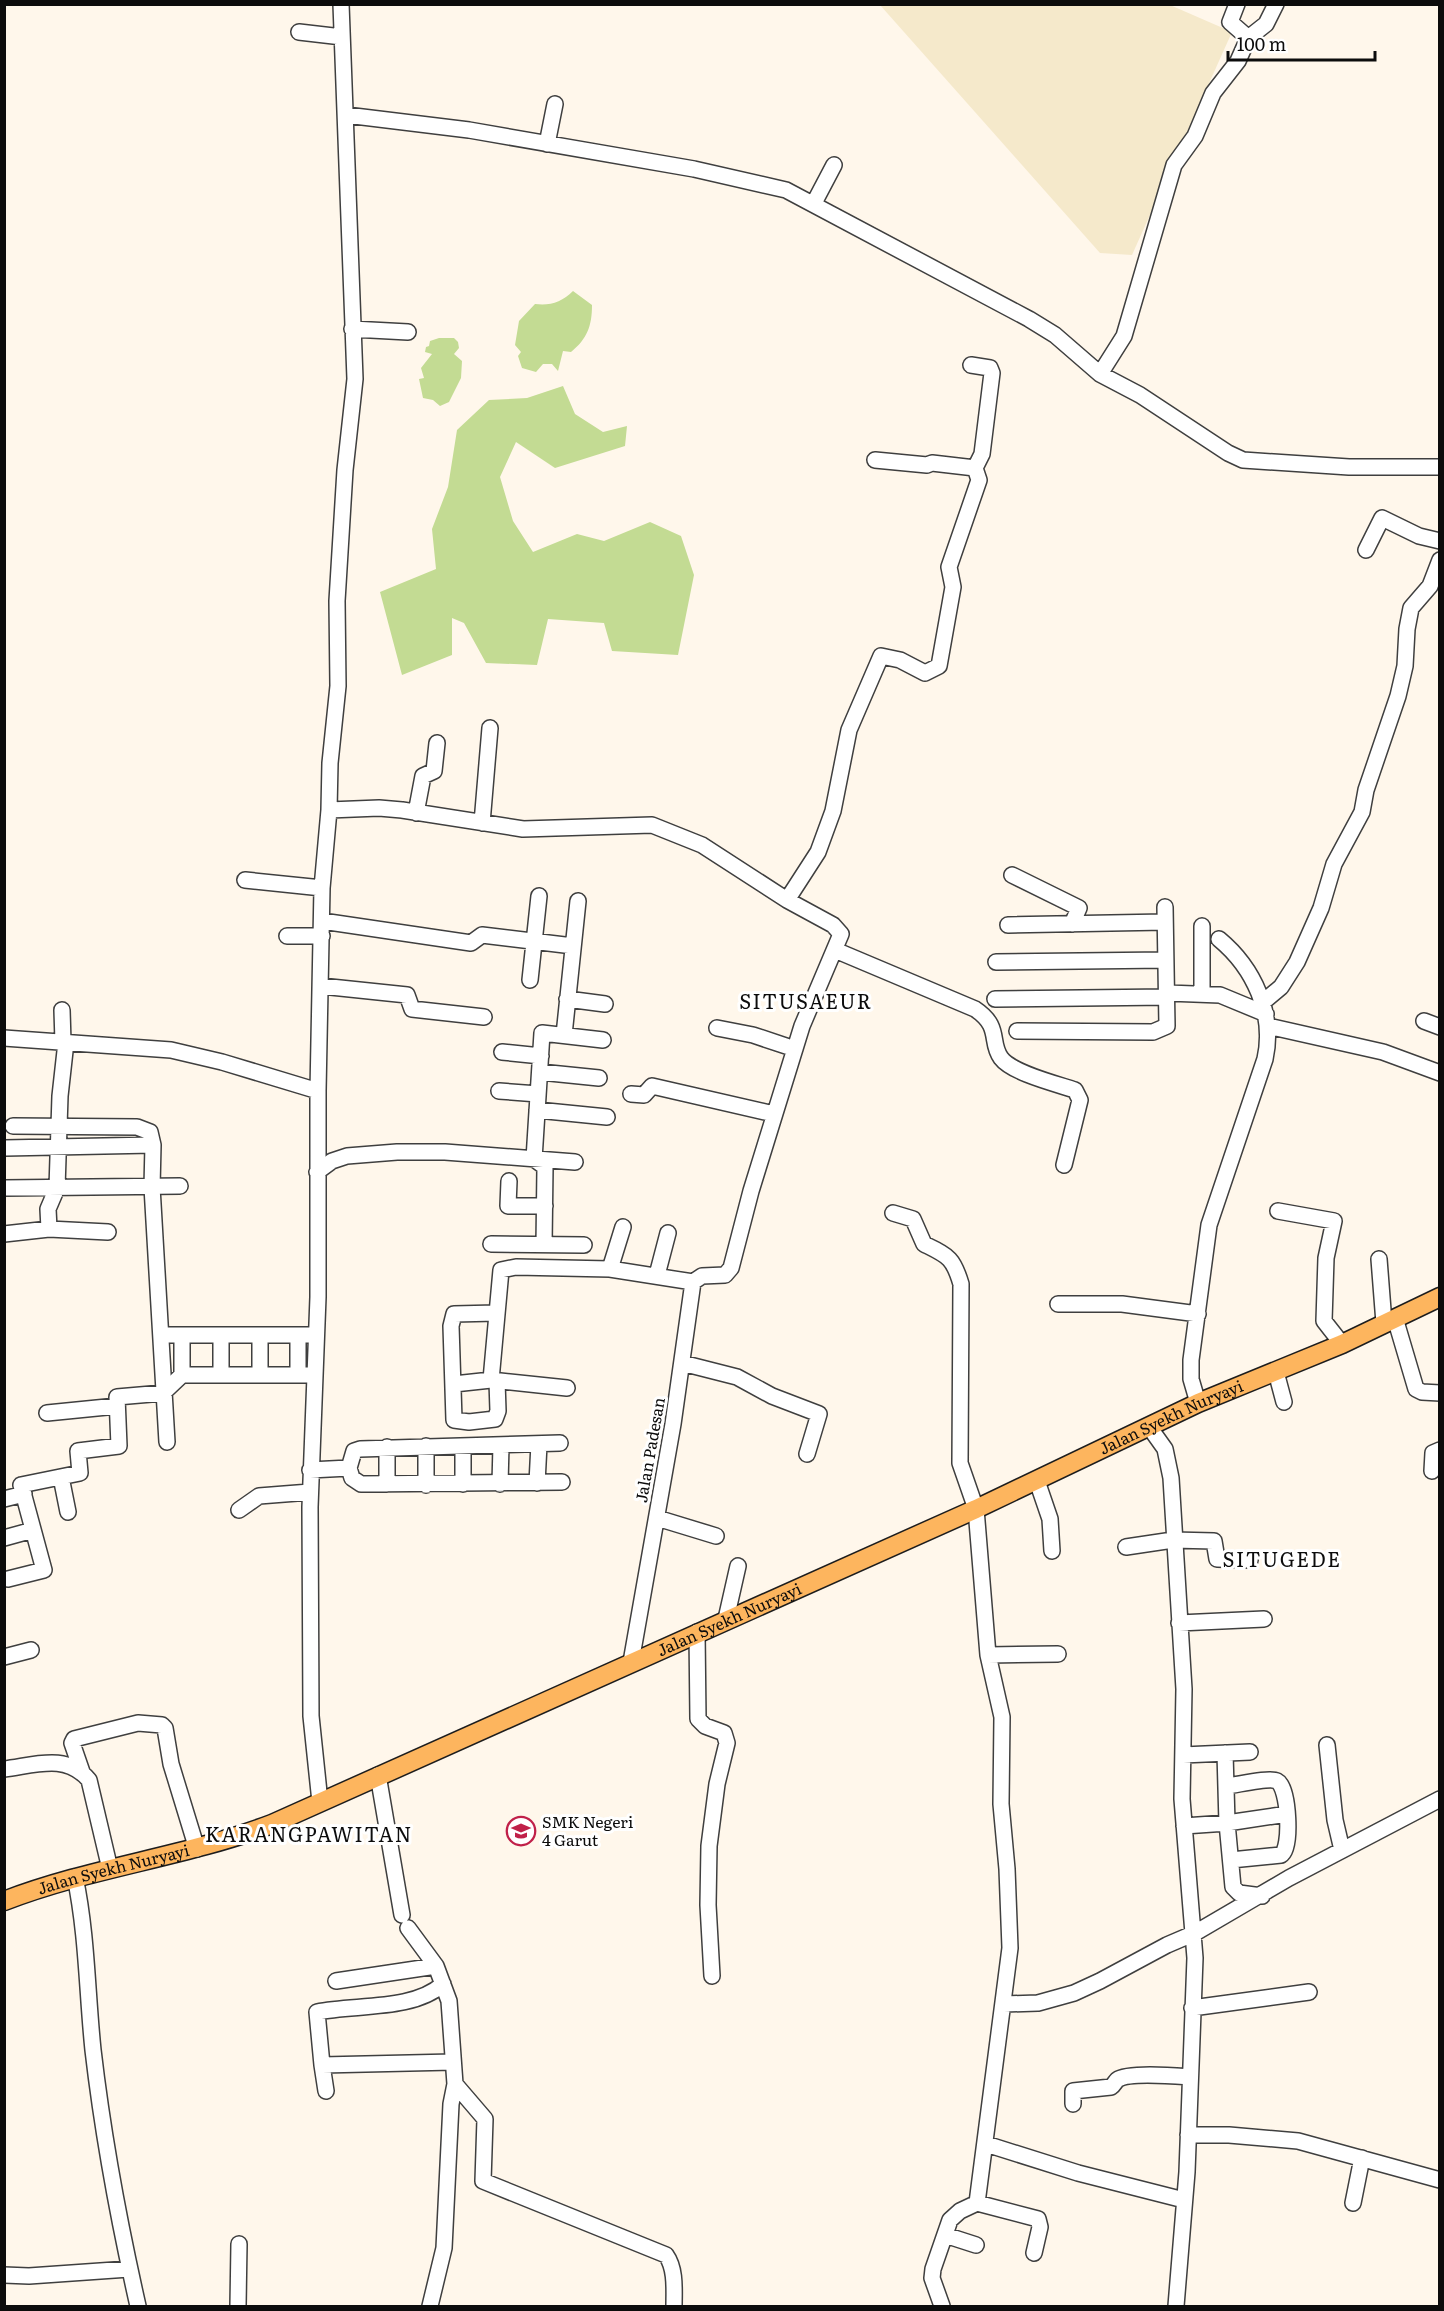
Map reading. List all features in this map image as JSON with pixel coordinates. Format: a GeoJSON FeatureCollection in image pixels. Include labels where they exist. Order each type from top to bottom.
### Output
{"type":"FeatureCollection","features":[{"type":"Feature","properties":{"kind":"main road","name":"Jalan Syekh Nuryayi"},"geometry":{"type":"LineString","coordinates":[[4,1901],[75,1877],[231,1839],[320,1802],[976,1509],[1150,1428],[1198,1403],[1342,1344],[1440,1298]]}},
{"type":"Feature","properties":{"kind":"street"},"geometry":{"type":"LineString","coordinates":[[320,1802],[311,1716],[310,1470],[316,1335],[322,888],[329,810],[330,763],[338,686],[337,601],[341,525],[354,393],[341,4]]}},
{"type":"Feature","properties":{"kind":"street"},"geometry":{"type":"LineString","coordinates":[[1237,4],[1230,22],[1247,39]]}},
{"type":"Feature","properties":{"kind":"street"},"geometry":{"type":"LineString","coordinates":[[1100,375],[1124,336],[1174,165],[1195,136],[1209,100],[1238,61],[1247,39],[1266,24],[1276,4]]}},
{"type":"Feature","properties":{"kind":"street"},"geometry":{"type":"LineString","coordinates":[[300,32],[342,37]]}},
{"type":"Feature","properties":{"kind":"street"},"geometry":{"type":"LineString","coordinates":[[547,144],[555,104]]}},
{"type":"Feature","properties":{"kind":"street"},"geometry":{"type":"LineString","coordinates":[[346,115],[469,130],[753,180],[786,189],[1029,319],[1055,335],[1100,375],[1140,395],[1228,453],[1244,460],[1349,467],[1440,466]]}},
{"type":"Feature","properties":{"kind":"street"},"geometry":{"type":"LineString","coordinates":[[814,203],[834,165]]}},
{"type":"Feature","properties":{"kind":"street"},"geometry":{"type":"LineString","coordinates":[[352,329],[408,332]]}},
{"type":"Feature","properties":{"kind":"street"},"geometry":{"type":"LineString","coordinates":[[787,900],[818,852],[833,812],[849,730],[881,656],[900,660],[924,674],[939,666],[953,587],[949,567],[973,503],[972,493],[979,480],[975,468],[982,454],[992,373],[990,368],[971,365]]}},
{"type":"Feature","properties":{"kind":"street"},"geometry":{"type":"LineString","coordinates":[[875,460],[926,465],[930,462],[975,468]]}},
{"type":"Feature","properties":{"kind":"street"},"geometry":{"type":"LineString","coordinates":[[1366,550],[1382,518],[1419,536],[1440,541]]}},
{"type":"Feature","properties":{"kind":"street"},"geometry":{"type":"LineString","coordinates":[[1266,1014],[1297,962],[1321,908],[1334,864],[1362,812],[1366,790],[1398,696],[1405,666],[1409,614],[1415,602],[1430,586],[1440,560]]}},
{"type":"Feature","properties":{"kind":"street"},"geometry":{"type":"LineString","coordinates":[[482,823],[490,728]]}},
{"type":"Feature","properties":{"kind":"street"},"geometry":{"type":"LineString","coordinates":[[416,813],[423,776],[434,771],[437,743]]}},
{"type":"Feature","properties":{"kind":"street"},"geometry":{"type":"LineString","coordinates":[[329,810],[379,808],[523,829],[645,824],[662,828],[702,845],[787,900],[837,927],[841,934],[810,1005],[795,1049],[729,1272],[702,1276],[693,1282],[610,1269],[506,1268],[499,1273],[496,1313],[494,1381],[498,1411],[493,1421],[454,1420],[452,1326],[454,1314],[496,1313]]}},
{"type":"Feature","properties":{"kind":"street"},"geometry":{"type":"LineString","coordinates":[[1012,875],[1079,908],[1072,924]]}},
{"type":"Feature","properties":{"kind":"street"},"geometry":{"type":"LineString","coordinates":[[245,879],[322,888]]}},
{"type":"Feature","properties":{"kind":"street"},"geometry":{"type":"LineString","coordinates":[[530,980],[539,896]]}},
{"type":"Feature","properties":{"kind":"street"},"geometry":{"type":"LineString","coordinates":[[564,1035],[579,901]]}},
{"type":"Feature","properties":{"kind":"street"},"geometry":{"type":"LineString","coordinates":[[1008,925],[1072,924],[1165,914],[1167,1026],[1153,1032],[1017,1031]]}},
{"type":"Feature","properties":{"kind":"street"},"geometry":{"type":"LineString","coordinates":[[1202,926],[1202,994]]}},
{"type":"Feature","properties":{"kind":"street"},"geometry":{"type":"LineString","coordinates":[[287,936],[322,928],[471,943],[482,935],[573,946]]}},
{"type":"Feature","properties":{"kind":"street"},"geometry":{"type":"LineString","coordinates":[[1198,1403],[1190,1370],[1209,1225],[1265,1059],[1266,1014],[1245,966],[1235,952],[1219,939]]}},
{"type":"Feature","properties":{"kind":"street"},"geometry":{"type":"LineString","coordinates":[[835,950],[975,1009],[989,1020],[999,1054],[1007,1064],[1075,1090],[1080,1100],[1064,1165]]}},
{"type":"Feature","properties":{"kind":"street"},"geometry":{"type":"LineString","coordinates":[[996,962],[1166,960]]}},
{"type":"Feature","properties":{"kind":"street"},"geometry":{"type":"LineString","coordinates":[[321,986],[407,995],[412,1009],[484,1017]]}},
{"type":"Feature","properties":{"kind":"street"},"geometry":{"type":"LineString","coordinates":[[995,999],[1220,995],[1266,1014],[1440,1073]]}},
{"type":"Feature","properties":{"kind":"street"},"geometry":{"type":"LineString","coordinates":[[567,999],[605,1004]]}},
{"type":"Feature","properties":{"kind":"street"},"geometry":{"type":"LineString","coordinates":[[49,1229],[48,1209],[57,1188],[57,1146],[64,1042],[63,1010]]}},
{"type":"Feature","properties":{"kind":"street"},"geometry":{"type":"LineString","coordinates":[[1424,1021],[1440,1027]]}},
{"type":"Feature","properties":{"kind":"street"},"geometry":{"type":"LineString","coordinates":[[717,1028],[753,1035],[795,1049]]}},
{"type":"Feature","properties":{"kind":"street"},"geometry":{"type":"LineString","coordinates":[[534,1159],[542,1033],[603,1040]]}},
{"type":"Feature","properties":{"kind":"street"},"geometry":{"type":"LineString","coordinates":[[4,1038],[197,1055],[318,1091]]}},
{"type":"Feature","properties":{"kind":"street"},"geometry":{"type":"LineString","coordinates":[[502,1052],[541,1056]]}},
{"type":"Feature","properties":{"kind":"street"},"geometry":{"type":"LineString","coordinates":[[540,1072],[599,1078]]}},
{"type":"Feature","properties":{"kind":"street"},"geometry":{"type":"LineString","coordinates":[[631,1094],[644,1095],[652,1086],[774,1114]]}},
{"type":"Feature","properties":{"kind":"street"},"geometry":{"type":"LineString","coordinates":[[499,1091],[538,1094]]}},
{"type":"Feature","properties":{"kind":"street"},"geometry":{"type":"LineString","coordinates":[[537,1110],[607,1116]]}},
{"type":"Feature","properties":{"kind":"street"},"geometry":{"type":"LineString","coordinates":[[13,1126],[146,1129],[150,1131],[153,1145],[152,1187],[167,1442]]}},
{"type":"Feature","properties":{"kind":"street"},"geometry":{"type":"LineString","coordinates":[[6,1148],[153,1145]]}},
{"type":"Feature","properties":{"kind":"street"},"geometry":{"type":"LineString","coordinates":[[317,1172],[332,1161],[347,1156],[397,1152],[445,1152],[575,1162]]}},
{"type":"Feature","properties":{"kind":"street"},"geometry":{"type":"LineString","coordinates":[[534,1159],[545,1167],[544,1245]]}},
{"type":"Feature","properties":{"kind":"street"},"geometry":{"type":"LineString","coordinates":[[508,1181],[508,1206],[545,1206]]}},
{"type":"Feature","properties":{"kind":"street"},"geometry":{"type":"LineString","coordinates":[[4,1188],[180,1186]]}},
{"type":"Feature","properties":{"kind":"street"},"geometry":{"type":"LineString","coordinates":[[1278,1211],[1334,1221],[1326,1258],[1324,1321],[1342,1344]]}},
{"type":"Feature","properties":{"kind":"street"},"geometry":{"type":"LineString","coordinates":[[893,1213],[913,1219],[924,1244],[946,1254],[955,1264],[961,1284],[960,1463],[976,1509],[988,1655],[1002,1718],[1001,1804],[1007,1869],[1010,1948],[977,2203]]}},
{"type":"Feature","properties":{"kind":"street"},"geometry":{"type":"LineString","coordinates":[[610,1269],[623,1227]]}},
{"type":"Feature","properties":{"kind":"street"},"geometry":{"type":"LineString","coordinates":[[4,1234],[49,1229],[108,1232]]}},
{"type":"Feature","properties":{"kind":"street"},"geometry":{"type":"LineString","coordinates":[[657,1275],[668,1233]]}},
{"type":"Feature","properties":{"kind":"street"},"geometry":{"type":"LineString","coordinates":[[491,1244],[584,1245]]}},
{"type":"Feature","properties":{"kind":"street"},"geometry":{"type":"LineString","coordinates":[[1379,1259],[1389,1320],[1416,1389],[1422,1392],[1440,1393]]}},
{"type":"Feature","properties":{"kind":"street","name":"Jalan Padesan"},"geometry":{"type":"LineString","coordinates":[[630,1662],[657,1518],[693,1282]]}},
{"type":"Feature","properties":{"kind":"street"},"geometry":{"type":"LineString","coordinates":[[1058,1304],[1122,1304],[1198,1314]]}},
{"type":"Feature","properties":{"kind":"street"},"geometry":{"type":"LineString","coordinates":[[182,1375],[174,1336],[316,1335]]}},
{"type":"Feature","properties":{"kind":"street"},"geometry":{"type":"LineString","coordinates":[[221,1338],[221,1375]]}},
{"type":"Feature","properties":{"kind":"street"},"geometry":{"type":"LineString","coordinates":[[260,1338],[260,1375]]}},
{"type":"Feature","properties":{"kind":"street"},"geometry":{"type":"LineString","coordinates":[[298,1338],[298,1375]]}},
{"type":"Feature","properties":{"kind":"street"},"geometry":{"type":"LineString","coordinates":[[682,1363],[737,1377],[772,1396],[819,1414],[807,1454]]}},
{"type":"Feature","properties":{"kind":"street"},"geometry":{"type":"LineString","coordinates":[[1276,1372],[1284,1402]]}},
{"type":"Feature","properties":{"kind":"street"},"geometry":{"type":"LineString","coordinates":[[8,1579],[44,1570],[21,1485],[80,1473],[78,1451],[119,1446],[117,1397],[163,1393],[182,1375],[315,1375]]}},
{"type":"Feature","properties":{"kind":"street"},"geometry":{"type":"LineString","coordinates":[[454,1384],[494,1381],[567,1388]]}},
{"type":"Feature","properties":{"kind":"street"},"geometry":{"type":"LineString","coordinates":[[47,1413],[117,1406]]}},
{"type":"Feature","properties":{"kind":"street"},"geometry":{"type":"LineString","coordinates":[[1150,1428],[1158,1437],[1168,1458],[1184,1689],[1185,1826],[1195,1933],[1188,2135],[1176,2307]]}},
{"type":"Feature","properties":{"kind":"street"},"geometry":{"type":"LineString","coordinates":[[560,1443],[387,1447],[354,1451],[349,1468],[356,1482],[426,1485],[562,1482]]}},
{"type":"Feature","properties":{"kind":"street"},"geometry":{"type":"LineString","coordinates":[[537,1483],[539,1444]]}},
{"type":"Feature","properties":{"kind":"street"},"geometry":{"type":"LineString","coordinates":[[500,1484],[501,1445]]}},
{"type":"Feature","properties":{"kind":"street"},"geometry":{"type":"LineString","coordinates":[[426,1446],[426,1485]]}},
{"type":"Feature","properties":{"kind":"street"},"geometry":{"type":"LineString","coordinates":[[463,1446],[463,1484]]}},
{"type":"Feature","properties":{"kind":"street"},"geometry":{"type":"LineString","coordinates":[[387,1447],[387,1484]]}},
{"type":"Feature","properties":{"kind":"street"},"geometry":{"type":"LineString","coordinates":[[1432,1471],[1433,1453],[1440,1450]]}},
{"type":"Feature","properties":{"kind":"street"},"geometry":{"type":"LineString","coordinates":[[310,1470],[349,1468]]}},
{"type":"Feature","properties":{"kind":"street"},"geometry":{"type":"LineString","coordinates":[[61,1477],[68,1512]]}},
{"type":"Feature","properties":{"kind":"street"},"geometry":{"type":"LineString","coordinates":[[1037,1481],[1050,1520],[1052,1551]]}},
{"type":"Feature","properties":{"kind":"street"},"geometry":{"type":"LineString","coordinates":[[239,1509],[259,1496],[310,1492]]}},
{"type":"Feature","properties":{"kind":"street"},"geometry":{"type":"LineString","coordinates":[[4,1499],[24,1494]]}},
{"type":"Feature","properties":{"kind":"street"},"geometry":{"type":"LineString","coordinates":[[657,1518],[716,1536]]}},
{"type":"Feature","properties":{"kind":"street"},"geometry":{"type":"LineString","coordinates":[[4,1538],[33,1530]]}},
{"type":"Feature","properties":{"kind":"street"},"geometry":{"type":"LineString","coordinates":[[1126,1546],[1173,1540],[1214,1540],[1217,1559],[1250,1560]]}},
{"type":"Feature","properties":{"kind":"street"},"geometry":{"type":"LineString","coordinates":[[726,1619],[738,1566]]}},
{"type":"Feature","properties":{"kind":"street"},"geometry":{"type":"LineString","coordinates":[[1179,1623],[1264,1619]]}},
{"type":"Feature","properties":{"kind":"street"},"geometry":{"type":"LineString","coordinates":[[697,1632],[698,1719],[705,1726],[720,1730],[727,1743],[717,1784],[709,1846],[708,1905],[712,1976]]}},
{"type":"Feature","properties":{"kind":"street"},"geometry":{"type":"LineString","coordinates":[[4,1657],[31,1650]]}},
{"type":"Feature","properties":{"kind":"street"},"geometry":{"type":"LineString","coordinates":[[988,1655],[1058,1654]]}},
{"type":"Feature","properties":{"kind":"street"},"geometry":{"type":"LineString","coordinates":[[82,1772],[72,1743],[74,1738],[138,1723],[162,1725],[165,1728],[171,1764],[197,1849]]}},
{"type":"Feature","properties":{"kind":"street"},"geometry":{"type":"LineString","coordinates":[[1327,1745],[1335,1820],[1342,1850]]}},
{"type":"Feature","properties":{"kind":"street"},"geometry":{"type":"LineString","coordinates":[[1183,1755],[1250,1752]]}},
{"type":"Feature","properties":{"kind":"street"},"geometry":{"type":"LineString","coordinates":[[1225,1753],[1227,1823],[1234,1890],[1262,1896]]}},
{"type":"Feature","properties":{"kind":"street"},"geometry":{"type":"LineString","coordinates":[[4,1769],[63,1762],[82,1772],[89,1780],[110,1869]]}},
{"type":"Feature","properties":{"kind":"street"},"geometry":{"type":"LineString","coordinates":[[378,1775],[405,1922],[436,1966],[451,2013],[455,2084],[450,2127],[444,2248],[430,2307]]}},
{"type":"Feature","properties":{"kind":"street"},"geometry":{"type":"LineString","coordinates":[[1226,1786],[1276,1780],[1285,1789],[1287,1814],[1286,1853],[1231,1860]]}},
{"type":"Feature","properties":{"kind":"street"},"geometry":{"type":"LineString","coordinates":[[1004,2004],[1024,2005],[1074,1993],[1195,1933],[1342,1850],[1440,1799]]}},
{"type":"Feature","properties":{"kind":"street"},"geometry":{"type":"LineString","coordinates":[[1185,1826],[1227,1823],[1287,1814]]}},
{"type":"Feature","properties":{"kind":"street"},"geometry":{"type":"LineString","coordinates":[[75,1877],[82,1910],[92,2039],[102,2121],[138,2307]]}},
{"type":"Feature","properties":{"kind":"street"},"geometry":{"type":"LineString","coordinates":[[336,1981],[436,1966]]}},
{"type":"Feature","properties":{"kind":"street"},"geometry":{"type":"LineString","coordinates":[[326,2091],[317,2012],[405,2002],[429,1995],[443,1984]]}},
{"type":"Feature","properties":{"kind":"street"},"geometry":{"type":"LineString","coordinates":[[1192,2008],[1309,1992]]}},
{"type":"Feature","properties":{"kind":"street"},"geometry":{"type":"LineString","coordinates":[[322,2065],[453,2062]]}},
{"type":"Feature","properties":{"kind":"street"},"geometry":{"type":"LineString","coordinates":[[1073,2104],[1074,2091],[1111,2087],[1117,2080],[1124,2078],[1149,2075],[1190,2077]]}},
{"type":"Feature","properties":{"kind":"street"},"geometry":{"type":"LineString","coordinates":[[455,2084],[485,2119],[483,2181],[666,2255],[671,2261],[674,2307]]}},
{"type":"Feature","properties":{"kind":"street"},"geometry":{"type":"LineString","coordinates":[[1188,2135],[1280,2139],[1362,2158],[1440,2180]]}},
{"type":"Feature","properties":{"kind":"street"},"geometry":{"type":"LineString","coordinates":[[986,2144],[1078,2173],[1184,2200]]}},
{"type":"Feature","properties":{"kind":"street"},"geometry":{"type":"LineString","coordinates":[[1353,2203],[1362,2158]]}},
{"type":"Feature","properties":{"kind":"street"},"geometry":{"type":"LineString","coordinates":[[942,2307],[932,2278],[950,2220],[960,2211],[977,2203],[1033,2216],[1038,2219],[1040,2227],[1034,2253]]}},
{"type":"Feature","properties":{"kind":"street"},"geometry":{"type":"LineString","coordinates":[[945,2235],[976,2245]]}},
{"type":"Feature","properties":{"kind":"street"},"geometry":{"type":"LineString","coordinates":[[238,2307],[239,2244]]}},
{"type":"Feature","properties":{"kind":"street"},"geometry":{"type":"LineString","coordinates":[[4,2275],[29,2276],[129,2269]]}},
{"type":"Feature","properties":{"kind":"shaded area"},"geometry":{"type":"Polygon","coordinates":[[[880,5],[1170,5],[1232,32],[1132,255],[1100,253],[880,5]]]}},
{"type":"Feature","properties":{"kind":"green space"},"geometry":{"type":"Polygon","coordinates":[[[573,291],[592,305],[590,326],[585,337],[571,352],[563,351],[558,371],[552,364],[543,364],[536,372],[522,368],[518,356],[521,352],[515,345],[519,321],[535,304],[556,302],[573,291]]]}},
{"type":"Feature","properties":{"kind":"green space"},"geometry":{"type":"Polygon","coordinates":[[[439,338],[454,338],[458,342],[459,348],[454,354],[462,361],[461,378],[449,402],[440,406],[433,400],[423,398],[419,379],[424,378],[421,368],[432,354],[425,352],[426,347],[429,346],[430,341],[439,338]]]}},
{"type":"Feature","properties":{"kind":"green space"},"geometry":{"type":"Polygon","coordinates":[[[563,386],[575,414],[603,432],[627,426],[625,446],[555,468],[516,442],[500,477],[513,521],[533,552],[577,534],[604,541],[650,522],[681,536],[694,575],[678,655],[612,651],[604,623],[548,619],[537,665],[486,663],[464,623],[452,618],[452,655],[402,675],[380,592],[436,569],[432,529],[448,487],[457,430],[489,400],[527,398],[563,386]]]}},
{"type":"Feature","properties":{"kind":"place","name":"SMK Negeri 4 Garut"},"geometry":{"type":"Point","coordinates":[521,1831]}},
{"type":"Feature","properties":{"kind":"district","name":"SITUSAEUR"},"geometry":{"type":"Point","coordinates":[806,1002]}},
{"type":"Feature","properties":{"kind":"district","name":"SITUGEDE"},"geometry":{"type":"Point","coordinates":[1282,1560]}},
{"type":"Feature","properties":{"kind":"district","name":"KARANGPAWITAN"},"geometry":{"type":"Point","coordinates":[309,1835]}}]}
